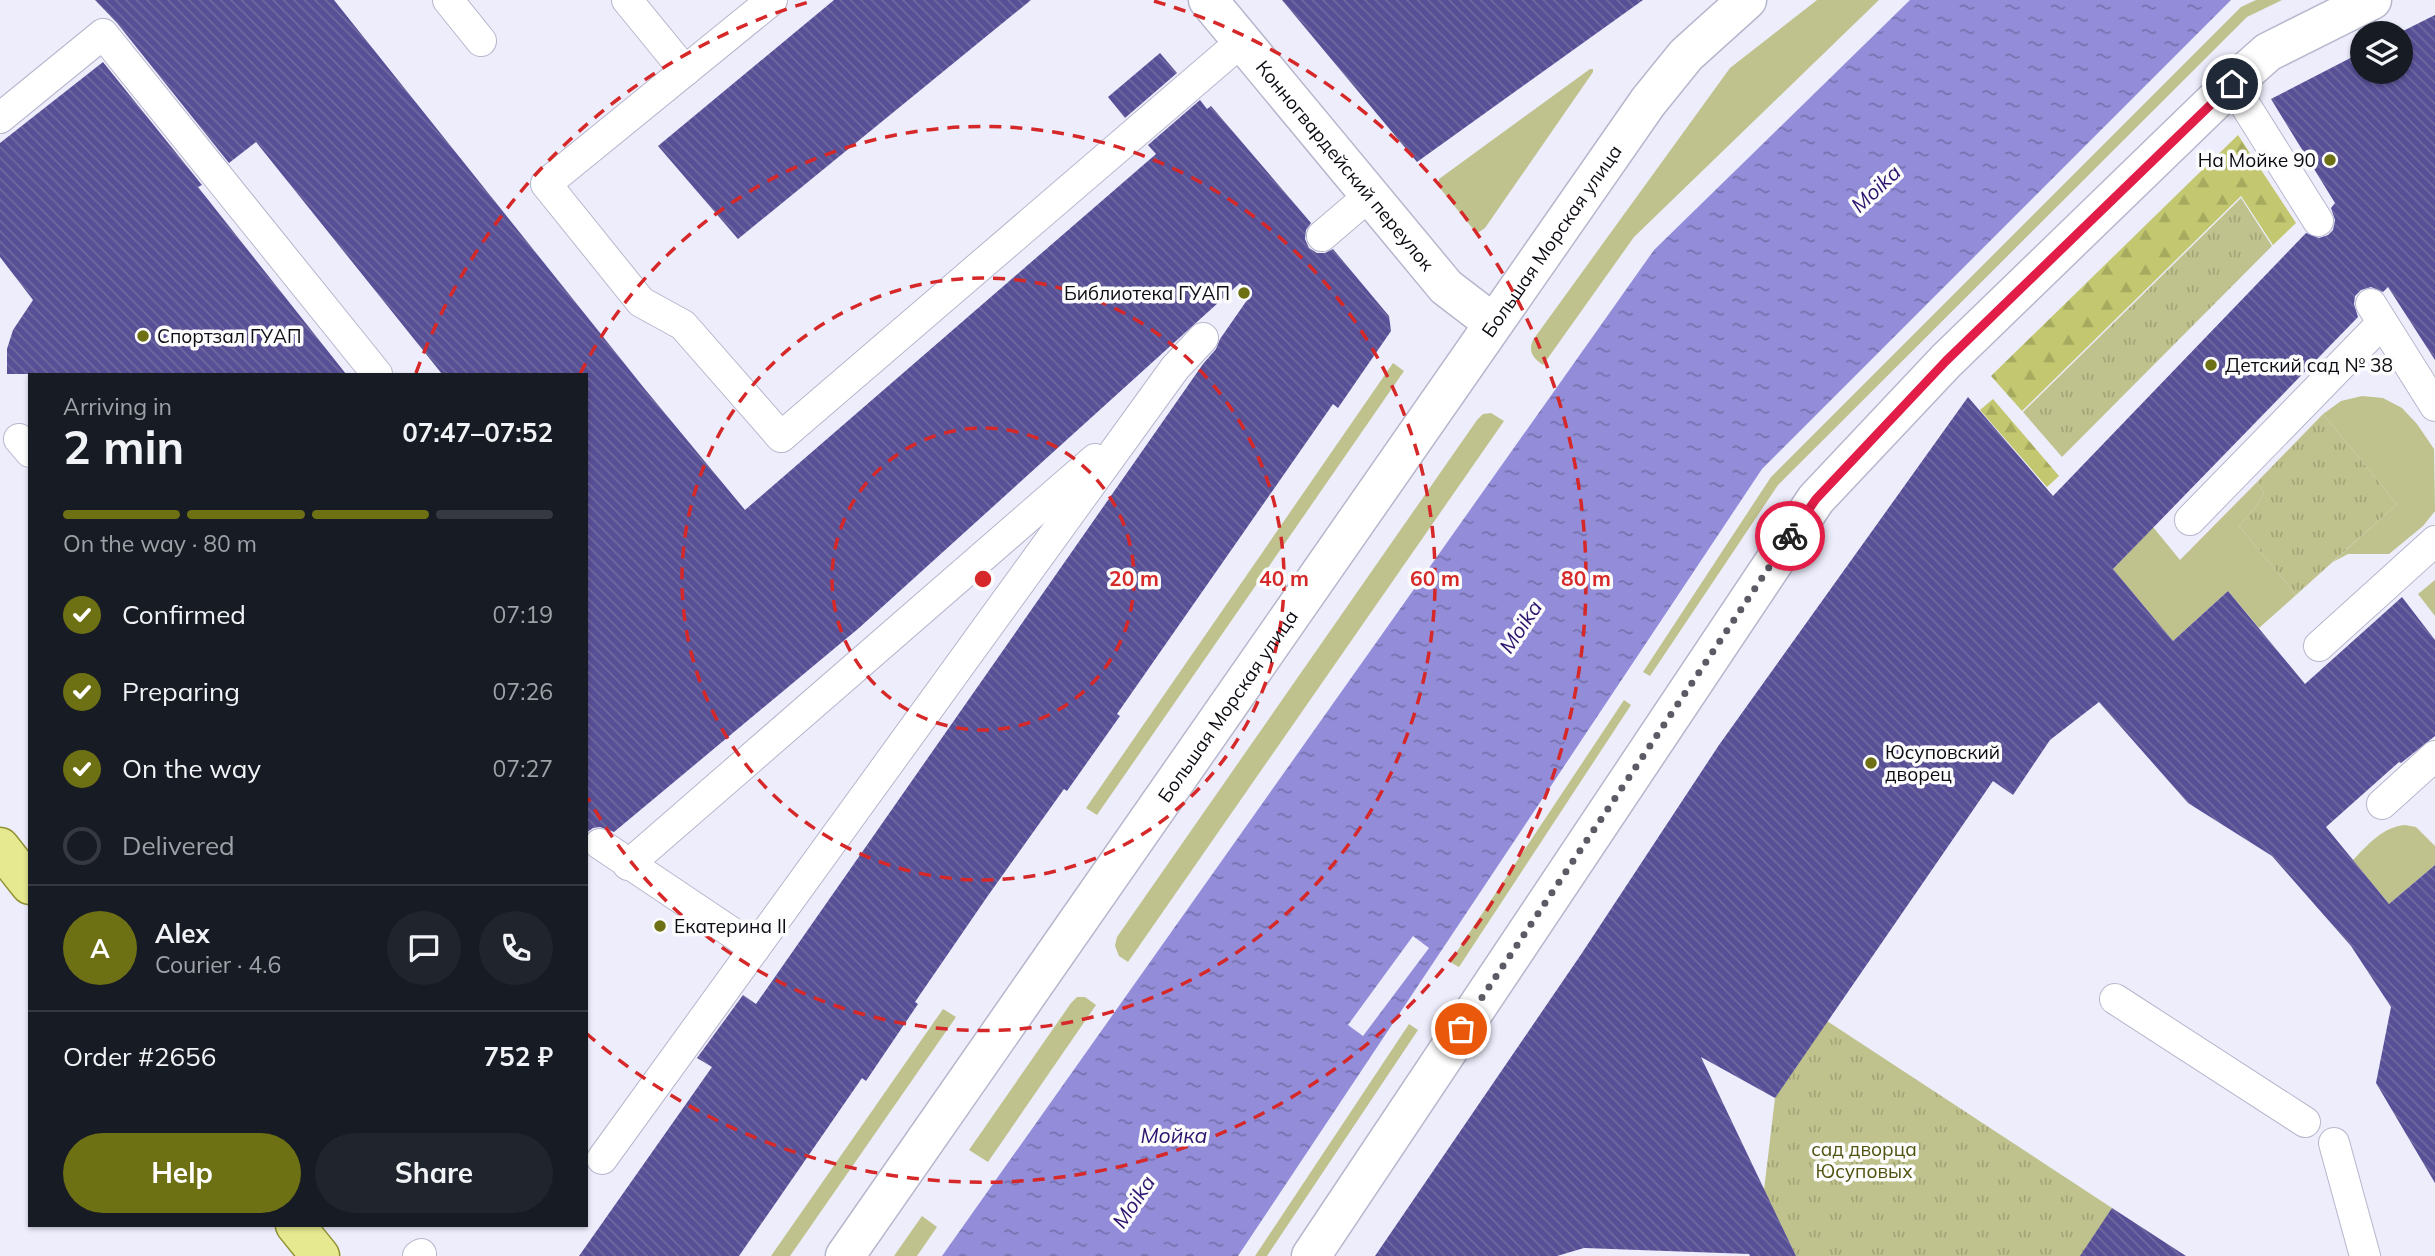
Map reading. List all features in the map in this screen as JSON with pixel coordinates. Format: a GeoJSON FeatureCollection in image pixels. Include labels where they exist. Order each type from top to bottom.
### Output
{"type":"FeatureCollection","features":[{"type":"Feature","properties":{"kind":"main road"},"geometry":{"type":"LineString","coordinates":[[0,847],[28,882]]}},
{"type":"Feature","properties":{"kind":"main road"},"geometry":{"type":"LineString","coordinates":[[297,1227],[320,1256]]}},
{"type":"Feature","properties":{"kind":"street","name":"Конногвардейский переулок"},"geometry":{"type":"LineString","coordinates":[[1208,0],[1446,287],[1493,323]]}},
{"type":"Feature","properties":{"kind":"street"},"geometry":{"type":"LineString","coordinates":[[1311,1256],[1816,499],[1946,361],[2232,84],[2268,52],[2372,0]]}},
{"type":"Feature","properties":{"kind":"street","name":"Большая Морская улица"},"geometry":{"type":"LineString","coordinates":[[845,1256],[1648,102],[1686,55],[1739,3]]}},
{"type":"Feature","properties":{"kind":"lane"},"geometry":{"type":"LineString","coordinates":[[447,0],[481,41]]}},
{"type":"Feature","properties":{"kind":"lane"},"geometry":{"type":"LineString","coordinates":[[627,0],[685,71]]}},
{"type":"Feature","properties":{"kind":"lane"},"geometry":{"type":"LineString","coordinates":[[772,0],[546,184],[641,302],[683,325],[781,437],[1242,41]]}},
{"type":"Feature","properties":{"kind":"lane"},"geometry":{"type":"LineString","coordinates":[[0,118],[103,34],[376,373]]}},
{"type":"Feature","properties":{"kind":"lane"},"geometry":{"type":"LineString","coordinates":[[2232,84],[2318,221]]}},
{"type":"Feature","properties":{"kind":"lane"},"geometry":{"type":"LineString","coordinates":[[1322,236],[1370,195]]}},
{"type":"Feature","properties":{"kind":"lane"},"geometry":{"type":"LineString","coordinates":[[2190,520],[2376,314],[2435,406]]}},
{"type":"Feature","properties":{"kind":"lane"},"geometry":{"type":"LineString","coordinates":[[603,1160],[1175,368],[1203,338]]}},
{"type":"Feature","properties":{"kind":"lane"},"geometry":{"type":"LineString","coordinates":[[628,865],[1135,424]]}},
{"type":"Feature","properties":{"kind":"lane"},"geometry":{"type":"LineString","coordinates":[[2319,646],[2435,541]]}},
{"type":"Feature","properties":{"kind":"lane"},"geometry":{"type":"LineString","coordinates":[[2382,804],[2435,756]]}},
{"type":"Feature","properties":{"kind":"lane"},"geometry":{"type":"LineString","coordinates":[[600,845],[755,948]]}},
{"type":"Feature","properties":{"kind":"lane"},"geometry":{"type":"LineString","coordinates":[[2115,999],[2305,1122]]}},
{"type":"Feature","properties":{"kind":"lane"},"geometry":{"type":"LineString","coordinates":[[2334,1143],[2365,1256]]}},
{"type":"Feature","properties":{"kind":"green space"},"geometry":{"type":"Polygon","coordinates":[[[1817,0],[1879,0],[1634,237],[1543,365],[1539,362],[1531,351],[1533,340],[1730,68],[1817,0]]]}},
{"type":"Feature","properties":{"kind":"green space"},"geometry":{"type":"Polygon","coordinates":[[[2256,0],[2282,0],[2247,17],[1778,485],[1650,676],[1643,672],[1771,477],[2241,7],[2256,0]]]}},
{"type":"Feature","properties":{"kind":"green space"},"geometry":{"type":"Polygon","coordinates":[[[1593,69],[1593,72],[1485,228],[1479,232],[1473,229],[1439,187],[1439,179],[1593,69]]]}},
{"type":"Feature","properties":{"kind":"green space"},"geometry":{"type":"Polygon","coordinates":[[[2238,135],[2296,223],[2273,245],[2241,196],[2022,411],[1991,376],[2238,135]]]}},
{"type":"Feature","properties":{"kind":"green space"},"geometry":{"type":"Polygon","coordinates":[[[2241,198],[2272,246],[2062,457],[2023,412],[2241,198]]]}},
{"type":"Feature","properties":{"kind":"green space"},"geometry":{"type":"Polygon","coordinates":[[[1393,363],[1404,371],[1097,815],[1086,808],[1393,363]]]}},
{"type":"Feature","properties":{"kind":"green space"},"geometry":{"type":"Polygon","coordinates":[[[2362,396],[2383,398],[2402,408],[2434,449],[2435,511],[2423,526],[2389,554],[2348,554],[2333,562],[2397,504],[2323,414],[2341,401],[2362,396]]]}},
{"type":"Feature","properties":{"kind":"green space"},"geometry":{"type":"Polygon","coordinates":[[[1993,399],[2059,476],[2047,487],[1980,410],[1993,399]]]}},
{"type":"Feature","properties":{"kind":"green space"},"geometry":{"type":"Polygon","coordinates":[[[1491,413],[1504,421],[1128,962],[1119,956],[1115,946],[1117,937],[1477,420],[1483,414],[1491,413]]]}},
{"type":"Feature","properties":{"kind":"green space"},"geometry":{"type":"Polygon","coordinates":[[[2323,414],[2397,504],[2296,595],[2239,526],[2264,493],[2258,481],[2323,414]]]}},
{"type":"Feature","properties":{"kind":"green space"},"geometry":{"type":"Polygon","coordinates":[[[2258,481],[2264,493],[2239,526],[2296,595],[2259,628],[2228,591],[2173,641],[2113,569],[2153,527],[2180,560],[2258,481]]]}},
{"type":"Feature","properties":{"kind":"green space"},"geometry":{"type":"Polygon","coordinates":[[[2435,580],[2435,616],[2418,594],[2435,580]]]}},
{"type":"Feature","properties":{"kind":"green space"},"geometry":{"type":"Polygon","coordinates":[[[1624,700],[1631,705],[1459,967],[1450,962],[1624,700]]]}},
{"type":"Feature","properties":{"kind":"green space"},"geometry":{"type":"Polygon","coordinates":[[[2405,825],[2416,827],[2435,846],[2435,865],[2389,904],[2353,860],[2382,833],[2405,825]]]}},
{"type":"Feature","properties":{"kind":"green space"},"geometry":{"type":"Polygon","coordinates":[[[1077,997],[1085,997],[1096,1005],[988,1162],[969,1150],[1077,997]]]}},
{"type":"Feature","properties":{"kind":"green space"},"geometry":{"type":"Polygon","coordinates":[[[943,1009],[956,1017],[790,1256],[771,1256],[943,1009]]]}},
{"type":"Feature","properties":{"kind":"green space","name":"сад дворца Юсуповых"},"geometry":{"type":"Polygon","coordinates":[[[1827,1021],[2112,1208],[2092,1256],[1796,1256],[1764,1190],[1775,1098],[1827,1021]]]}},
{"type":"Feature","properties":{"kind":"green space"},"geometry":{"type":"Polygon","coordinates":[[[1409,1024],[1418,1030],[1267,1256],[1255,1256],[1409,1024]]]}},
{"type":"Feature","properties":{"kind":"green space"},"geometry":{"type":"Polygon","coordinates":[[[922,1216],[937,1227],[917,1256],[894,1256],[922,1216]]]}},
{"type":"Feature","properties":{"kind":"water","name":"Мойка"},"geometry":{"type":"Polygon","coordinates":[[[1910,0],[2231,0],[1762,469],[1238,1256],[942,1256],[1654,250],[1910,0]]]}},
{"type":"Feature","properties":{"kind":"pier"},"geometry":{"type":"Polygon","coordinates":[[[1413,936],[1429,948],[1363,1036],[1348,1025],[1413,936]]]}},
{"type":"Feature","properties":{"kind":"building"},"geometry":{"type":"Polygon","coordinates":[[[95,0],[334,0],[745,510],[1156,154],[1148,145],[1200,100],[1207,109],[1211,106],[1311,223],[1306,230],[1305,239],[1309,248],[1317,253],[1333,249],[1389,316],[1391,331],[1338,408],[1333,404],[1117,714],[1120,716],[987,897],[915,1002],[918,1004],[866,1081],[862,1078],[739,1256],[579,1256],[712,1067],[697,1058],[743,995],[756,1004],[1216,349],[1252,293],[1240,283],[859,628],[614,832],[600,827],[588,832],[588,373],[441,373],[256,142],[229,163],[117,23],[95,0]]]}},
{"type":"Feature","properties":{"kind":"building"},"geometry":{"type":"Polygon","coordinates":[[[834,0],[1031,0],[738,239],[658,146],[834,0]]]}},
{"type":"Feature","properties":{"kind":"building"},"geometry":{"type":"Polygon","coordinates":[[[1282,0],[1643,0],[1417,162],[1282,0]]]}},
{"type":"Feature","properties":{"kind":"building"},"geometry":{"type":"Polygon","coordinates":[[[2435,15],[2435,360],[2388,287],[2383,292],[2371,287],[2361,290],[2355,296],[2354,304],[2358,317],[2113,569],[2173,641],[2228,591],[2305,684],[2402,597],[2435,640],[2435,736],[2399,762],[2326,827],[2389,904],[2435,865],[2435,1183],[2376,1083],[2391,1007],[2351,946],[2272,856],[2188,803],[2099,702],[2050,740],[2013,795],[1993,781],[1775,1098],[1701,1057],[1796,1256],[1584,1248],[1557,1256],[1375,1256],[1582,953],[1719,745],[1968,397],[2053,496],[2306,233],[2319,238],[2333,230],[2335,220],[2331,208],[2335,203],[2271,99],[2350,58],[2350,84],[2413,84],[2413,26],[2435,15]]]}},
{"type":"Feature","properties":{"kind":"building"},"geometry":{"type":"Polygon","coordinates":[[[1160,53],[1177,73],[1125,118],[1108,97],[1160,53]]]}},
{"type":"Feature","properties":{"kind":"building"},"geometry":{"type":"Polygon","coordinates":[[[103,62],[202,185],[198,187],[345,373],[7,374],[7,349],[13,330],[33,300],[0,257],[0,143],[103,62]]]}},
{"type":"Feature","properties":{"kind":"building"},"geometry":{"type":"Polygon","coordinates":[[[2112,1208],[2186,1256],[2080,1256],[2112,1208]]]}},
{"type":"Feature","properties":{"kind":"way so far"},"geometry":{"type":"LineString","coordinates":[[1461,1029],[1790,536]]}},
{"type":"Feature","properties":{"kind":"place","name":"На Мойке 90"},"geometry":{"type":"Point","coordinates":[2330,160]}},
{"type":"Feature","properties":{"kind":"place","name":"Библиотека ГУАП"},"geometry":{"type":"Point","coordinates":[1244,293]}},
{"type":"Feature","properties":{"kind":"place","name":"Спортзал ГУАП"},"geometry":{"type":"Point","coordinates":[143,336]}},
{"type":"Feature","properties":{"kind":"place","name":"Детский сад № 38"},"geometry":{"type":"Point","coordinates":[2211,365]}},
{"type":"Feature","properties":{"kind":"place","name":"Юсуповский дворец"},"geometry":{"type":"Point","coordinates":[1871,763]}},
{"type":"Feature","properties":{"kind":"place","name":"Екатерина II"},"geometry":{"type":"Point","coordinates":[660,926]}},
{"type":"Feature","properties":{"kind":"route"},"geometry":{"type":"LineString","coordinates":[[1790,536],[1816,499],[1946,361],[2232,84]]}},
{"type":"Feature","properties":{"kind":"water label","name":"Moika"},"geometry":{"type":"Point","coordinates":[1876,189]}},
{"type":"Feature","properties":{"kind":"water label","name":"Moika"},"geometry":{"type":"Point","coordinates":[1521,627]}},
{"type":"Feature","properties":{"kind":"water label","name":"Moika"},"geometry":{"type":"Point","coordinates":[1134,1202]}}]}
